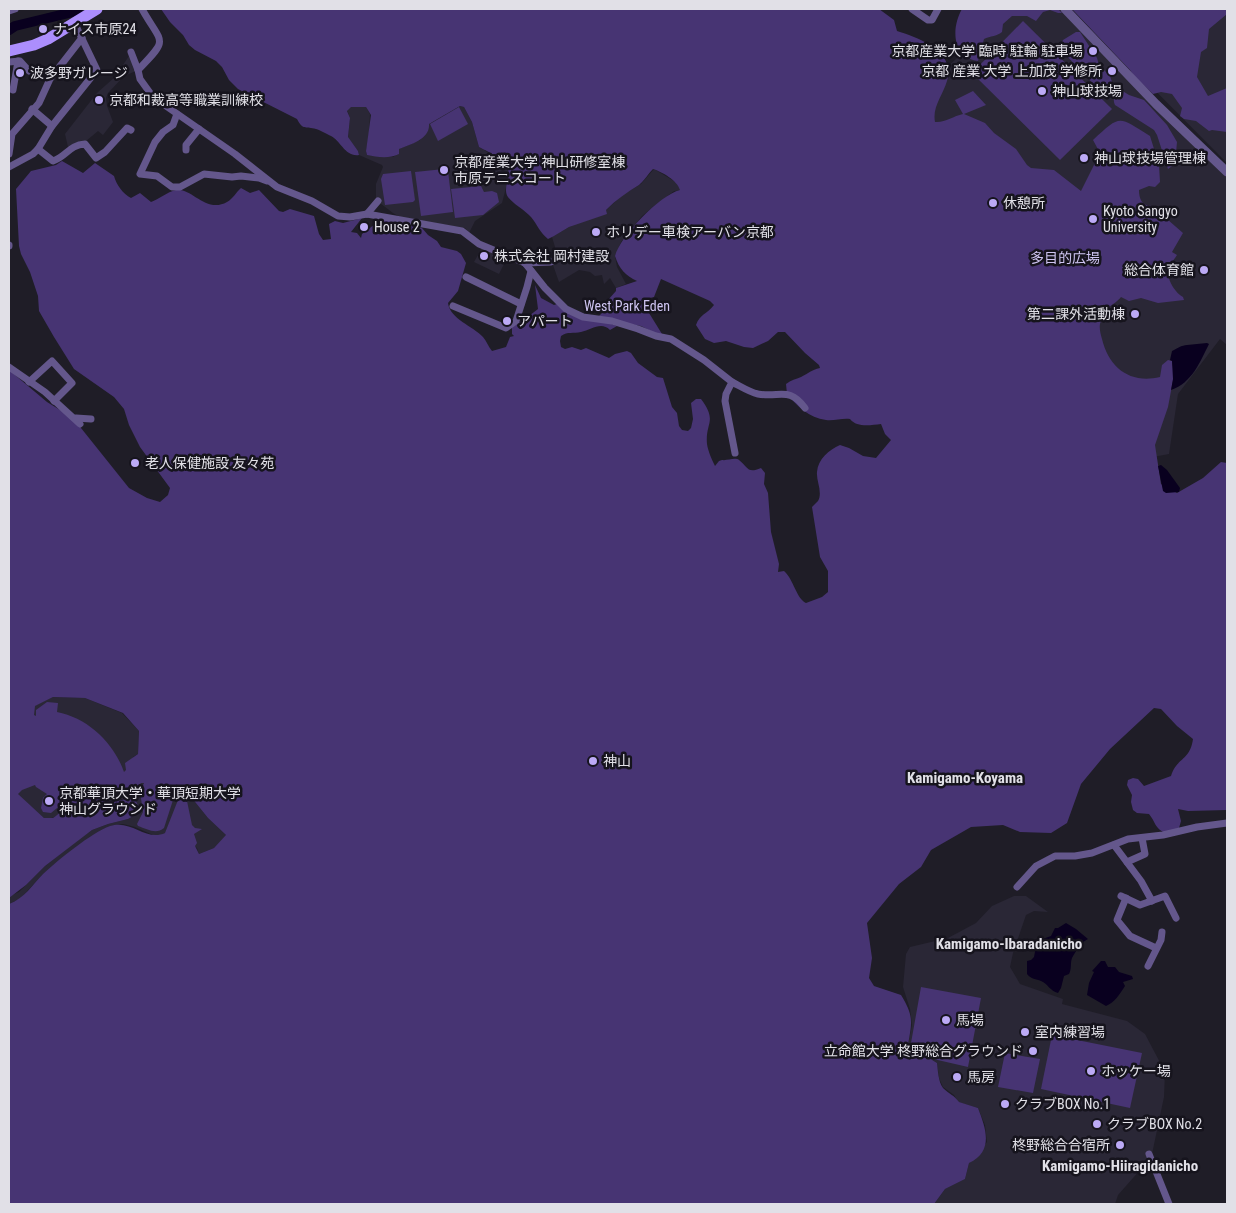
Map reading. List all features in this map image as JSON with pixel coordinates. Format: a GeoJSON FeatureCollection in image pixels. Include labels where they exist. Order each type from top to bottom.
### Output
{"type":"FeatureCollection","features":[{"type":"Feature","properties":{"kind":"main road"},"geometry":{"type":"LineString","coordinates":[[9,55],[48,39],[97,9]]}},
{"type":"Feature","properties":{"kind":"street"},"geometry":{"type":"LineString","coordinates":[[9,11],[16,9]]}},
{"type":"Feature","properties":{"kind":"street"},"geometry":{"type":"LineString","coordinates":[[138,70],[158,50],[160,42],[158,33],[142,9]]}},
{"type":"Feature","properties":{"kind":"street"},"geometry":{"type":"LineString","coordinates":[[912,9],[928,20],[932,20],[938,9]]}},
{"type":"Feature","properties":{"kind":"street"},"geometry":{"type":"LineString","coordinates":[[1065,9],[1156,104],[1227,172]]}},
{"type":"Feature","properties":{"kind":"street"},"geometry":{"type":"LineString","coordinates":[[74,22],[82,38],[97,70],[52,126],[38,149],[33,154],[11,166],[9,155],[12,134],[39,103],[50,79],[82,38]]}},
{"type":"Feature","properties":{"kind":"street"},"geometry":{"type":"LineString","coordinates":[[131,52],[140,79],[153,97],[235,154],[277,187],[312,201],[338,216],[350,218],[367,214],[462,231],[479,244],[525,263],[551,262]]}},
{"type":"Feature","properties":{"kind":"street"},"geometry":{"type":"LineString","coordinates":[[9,55],[18,61],[20,60],[29,71]]}},
{"type":"Feature","properties":{"kind":"street"},"geometry":{"type":"LineString","coordinates":[[13,90],[18,79],[18,61]]}},
{"type":"Feature","properties":{"kind":"street"},"geometry":{"type":"LineString","coordinates":[[32,110],[52,126]]}},
{"type":"Feature","properties":{"kind":"street"},"geometry":{"type":"LineString","coordinates":[[177,114],[173,125],[163,132],[155,142],[140,174],[157,176],[172,187],[180,187],[204,174],[259,178],[272,183]]}},
{"type":"Feature","properties":{"kind":"street"},"geometry":{"type":"LineString","coordinates":[[38,149],[53,160],[58,159],[76,145],[85,144],[96,158],[105,152],[127,128],[131,130]]}},
{"type":"Feature","properties":{"kind":"street"},"geometry":{"type":"LineString","coordinates":[[186,150],[186,145],[199,129]]}},
{"type":"Feature","properties":{"kind":"street"},"geometry":{"type":"LineString","coordinates":[[367,214],[378,200]]}},
{"type":"Feature","properties":{"kind":"street"},"geometry":{"type":"LineString","coordinates":[[525,263],[545,288],[566,309],[583,317],[612,321],[670,339],[704,360],[732,382],[757,394],[791,395],[798,398],[805,408]]}},
{"type":"Feature","properties":{"kind":"street"},"geometry":{"type":"LineString","coordinates":[[453,306],[506,328],[516,320],[531,270]]}},
{"type":"Feature","properties":{"kind":"street"},"geometry":{"type":"LineString","coordinates":[[466,278],[521,304]]}},
{"type":"Feature","properties":{"kind":"street"},"geometry":{"type":"LineString","coordinates":[[29,382],[52,361],[72,384],[54,401]]}},
{"type":"Feature","properties":{"kind":"street"},"geometry":{"type":"LineString","coordinates":[[9,366],[45,392],[78,421],[91,419]]}},
{"type":"Feature","properties":{"kind":"street"},"geometry":{"type":"LineString","coordinates":[[732,382],[725,401],[735,453]]}},
{"type":"Feature","properties":{"kind":"street"},"geometry":{"type":"LineString","coordinates":[[1017,887],[1036,866],[1055,856],[1075,856],[1092,853],[1128,840],[1227,823]]}},
{"type":"Feature","properties":{"kind":"street"},"geometry":{"type":"LineString","coordinates":[[1127,862],[1145,854],[1142,838]]}},
{"type":"Feature","properties":{"kind":"street"},"geometry":{"type":"LineString","coordinates":[[1114,845],[1141,881],[1152,901]]}},
{"type":"Feature","properties":{"kind":"street"},"geometry":{"type":"LineString","coordinates":[[1156,948],[1130,936],[1118,920],[1124,897],[1140,905],[1165,896],[1176,918]]}},
{"type":"Feature","properties":{"kind":"street"},"geometry":{"type":"LineString","coordinates":[[1148,966],[1161,940],[1162,932]]}},
{"type":"Feature","properties":{"kind":"street"},"geometry":{"type":"LineString","coordinates":[[1150,1154],[1169,1204]]}},
{"type":"Feature","properties":{"kind":"shaded area","name":"Kyoto Sangyo University"},"geometry":{"type":"Polygon","coordinates":[[[1011,9],[1060,9],[1151,104],[1227,178],[1227,345],[1220,339],[1178,394],[1169,454],[1142,459],[1024,418],[923,89],[1011,9]]]}},
{"type":"Feature","properties":{"kind":"shaded area"},"geometry":{"type":"Polygon","coordinates":[[[1227,9],[1227,163],[1123,58],[1227,9]]]}},
{"type":"Feature","properties":{"kind":"shaded area","name":"京都和裁高等職業訓練校"},"geometry":{"type":"Polygon","coordinates":[[[129,56],[136,71],[124,76],[108,93],[106,98],[113,122],[103,135],[98,131],[86,141],[77,142],[68,147],[65,134],[97,93],[115,77],[129,56]]]}},
{"type":"Feature","properties":{"kind":"shaded area","name":"京都産業大学 神山研修室棟 市原テニスコート"},"geometry":{"type":"Polygon","coordinates":[[[460,106],[464,107],[472,122],[479,147],[501,160],[507,166],[509,176],[502,203],[475,221],[469,233],[465,228],[400,217],[376,200],[376,184],[383,167],[359,155],[348,138],[350,118],[347,110],[350,107],[366,107],[370,114],[367,155],[393,157],[398,154],[399,149],[420,140],[429,124],[460,106]]]}},
{"type":"Feature","properties":{"kind":"shaded area","name":"ホリデー車検アーバン京都"},"geometry":{"type":"Polygon","coordinates":[[[654,169],[674,181],[681,190],[674,191],[642,216],[621,242],[615,256],[617,267],[626,284],[616,288],[610,278],[604,284],[602,275],[595,276],[590,272],[579,270],[559,282],[553,265],[555,247],[552,237],[606,210],[624,194],[641,184],[654,169]]]}},
{"type":"Feature","properties":{"kind":"shaded area"},"geometry":{"type":"Polygon","coordinates":[[[482,248],[507,258],[499,274],[474,262],[482,248]]]}},
{"type":"Feature","properties":{"kind":"shaded area"},"geometry":{"type":"Polygon","coordinates":[[[1209,344],[1190,377],[1171,390],[1173,379],[1172,361],[1170,360],[1172,351],[1185,345],[1209,344]]]}},
{"type":"Feature","properties":{"kind":"shaded area"},"geometry":{"type":"Polygon","coordinates":[[[1161,465],[1180,488],[1179,492],[1166,493],[1163,491],[1158,466],[1161,465]]]}},
{"type":"Feature","properties":{"kind":"shaded area","name":"京都華頂大学・華頂短期大学 神山グラウンド"},"geometry":{"type":"Polygon","coordinates":[[[53,697],[85,698],[122,713],[139,731],[138,754],[133,757],[137,781],[174,797],[177,793],[187,792],[226,837],[214,848],[199,854],[197,848],[193,845],[165,833],[159,836],[123,824],[110,826],[89,838],[66,855],[43,874],[20,899],[9,904],[9,898],[12,895],[19,892],[45,866],[81,838],[92,830],[128,819],[138,806],[136,801],[131,799],[110,802],[70,802],[57,816],[49,819],[44,818],[17,794],[34,706],[53,697]]]}},
{"type":"Feature","properties":{"kind":"shaded area","name":"立命館大学 柊野総合グラウンド"},"geometry":{"type":"Polygon","coordinates":[[[1014,896],[1026,896],[1048,912],[1034,911],[1026,915],[1010,967],[1020,984],[1063,999],[1062,1004],[1127,1021],[1145,1034],[1165,1072],[1164,1097],[1152,1154],[1118,1195],[1115,1204],[934,1204],[945,1189],[965,1179],[969,1163],[987,1142],[985,1125],[978,1108],[958,1102],[954,1095],[943,1087],[939,1078],[937,1063],[929,1058],[917,1057],[908,1045],[912,1025],[910,1009],[903,987],[906,954],[910,947],[948,938],[976,923],[992,906],[1014,896]]]}},
{"type":"Feature","properties":{"kind":"shaded area"},"geometry":{"type":"Polygon","coordinates":[[[1066,923],[1088,939],[1081,944],[1072,958],[1070,972],[1064,976],[1058,993],[1043,982],[1027,974],[1027,961],[1034,957],[1037,941],[1051,936],[1055,928],[1066,923]]]}},
{"type":"Feature","properties":{"kind":"shaded area"},"geometry":{"type":"Polygon","coordinates":[[[1101,961],[1105,961],[1108,967],[1115,967],[1119,972],[1132,976],[1133,979],[1123,982],[1125,986],[1121,992],[1106,1006],[1087,995],[1089,983],[1094,972],[1092,971],[1101,961]]]}},
{"type":"Feature","properties":{"kind":"green space"},"geometry":{"type":"Polygon","coordinates":[[[161,9],[879,9],[894,20],[897,31],[934,47],[946,62],[948,71],[947,81],[936,106],[935,122],[963,114],[955,100],[973,91],[986,105],[964,114],[985,123],[994,133],[1016,149],[1031,168],[1054,170],[1081,191],[1100,153],[1093,140],[1109,126],[1115,122],[1125,122],[1150,136],[1159,165],[1160,182],[1155,187],[1149,186],[1139,190],[1140,196],[1143,203],[1152,206],[1183,233],[1172,252],[1177,255],[1168,269],[1168,274],[1173,288],[1184,300],[1158,303],[1141,298],[1129,301],[1121,297],[1106,310],[1100,330],[1105,349],[1110,358],[1122,372],[1130,376],[1149,379],[1160,377],[1162,365],[1168,360],[1172,361],[1174,375],[1168,407],[1155,445],[1161,484],[1177,493],[1203,478],[1221,462],[1227,463],[1227,810],[1188,811],[1178,809],[1181,821],[1179,828],[1165,833],[1157,827],[1149,814],[1137,813],[1133,810],[1132,795],[1127,785],[1128,780],[1138,779],[1144,786],[1171,776],[1177,765],[1189,751],[1193,739],[1161,709],[1154,708],[1110,749],[1081,784],[1067,823],[1051,833],[1020,832],[1003,825],[971,827],[931,850],[921,867],[899,884],[867,923],[872,958],[869,978],[874,986],[901,995],[911,1019],[908,1045],[917,1057],[928,1057],[916,1054],[911,1043],[921,987],[981,998],[968,1067],[929,1058],[937,1063],[939,1079],[943,1088],[959,1102],[978,1108],[986,1139],[982,1152],[969,1163],[965,1179],[945,1189],[934,1204],[9,1204],[9,904],[24,895],[43,874],[102,829],[110,826],[125,825],[151,835],[165,833],[178,800],[182,798],[187,801],[192,825],[195,828],[202,829],[194,834],[197,843],[195,846],[199,854],[214,848],[226,835],[208,818],[187,792],[177,793],[164,828],[155,831],[148,830],[137,824],[143,812],[140,792],[144,783],[141,783],[131,792],[73,795],[51,813],[43,812],[41,808],[43,798],[47,794],[35,785],[22,790],[18,794],[44,818],[53,818],[71,802],[86,798],[98,798],[109,802],[133,799],[138,806],[138,813],[128,819],[92,830],[45,866],[26,885],[9,898],[9,370],[47,402],[73,418],[129,488],[147,498],[160,502],[168,495],[170,488],[140,447],[129,425],[124,409],[114,397],[74,369],[39,311],[38,296],[19,246],[16,189],[31,171],[56,165],[62,161],[83,173],[95,163],[114,176],[125,194],[131,198],[140,193],[151,202],[173,191],[182,190],[206,203],[219,205],[229,201],[241,188],[250,193],[259,190],[279,211],[283,212],[290,209],[314,216],[319,234],[323,240],[331,239],[329,224],[335,221],[343,223],[362,218],[351,232],[357,233],[361,238],[362,234],[383,218],[422,228],[441,247],[457,251],[461,254],[466,263],[458,291],[448,303],[453,314],[479,333],[492,351],[506,347],[510,337],[514,336],[512,334],[512,327],[538,309],[535,285],[541,298],[554,305],[557,304],[617,326],[610,330],[607,327],[600,326],[566,334],[561,336],[561,347],[565,349],[572,347],[581,350],[586,348],[609,358],[615,354],[627,351],[631,353],[638,363],[657,377],[663,378],[682,430],[688,431],[691,428],[693,419],[691,403],[696,399],[701,399],[709,413],[710,422],[707,444],[715,466],[719,461],[735,459],[739,460],[750,470],[761,468],[765,473],[764,484],[768,493],[771,532],[779,564],[778,572],[784,571],[800,597],[806,603],[822,597],[828,592],[828,571],[820,557],[812,507],[819,498],[820,490],[817,475],[819,463],[828,452],[840,445],[863,456],[876,458],[891,440],[885,434],[881,424],[856,424],[850,419],[820,419],[804,411],[795,403],[787,394],[786,384],[820,368],[785,332],[778,332],[768,341],[753,348],[726,341],[714,343],[705,339],[696,325],[700,318],[714,305],[710,301],[661,279],[654,297],[641,300],[662,334],[657,334],[641,326],[597,318],[611,304],[608,300],[616,291],[616,288],[637,281],[623,272],[615,256],[624,238],[652,208],[672,193],[680,190],[676,183],[665,174],[653,169],[643,182],[622,196],[606,210],[607,214],[569,227],[548,239],[531,217],[508,197],[506,190],[509,172],[507,167],[494,155],[479,147],[472,122],[464,107],[460,106],[429,124],[423,137],[399,149],[399,154],[383,157],[367,155],[371,115],[366,107],[351,107],[347,111],[350,118],[348,137],[359,155],[350,154],[331,136],[318,130],[303,127],[297,119],[238,89],[229,80],[222,67],[216,61],[189,45],[183,35],[170,22],[161,9]],[[53,697],[35,706],[34,715],[36,716],[36,710],[47,702],[58,703],[57,712],[68,715],[89,726],[107,742],[120,761],[124,772],[126,770],[125,763],[138,754],[139,731],[123,713],[85,698],[53,697]]]}},
{"type":"Feature","properties":{"kind":"green space"},"geometry":{"type":"Polygon","coordinates":[[[962,9],[1058,9],[1062,13],[1050,10],[1043,12],[1036,21],[1027,16],[1012,16],[1003,24],[1002,32],[984,39],[978,61],[969,59],[963,54],[956,41],[956,25],[962,9]]]}},
{"type":"Feature","properties":{"kind":"green space"},"geometry":{"type":"Polygon","coordinates":[[[1072,9],[1227,9],[1227,14],[1209,29],[1207,48],[1201,52],[1197,77],[1208,96],[1227,88],[1227,132],[1209,131],[1196,121],[1184,119],[1180,116],[1182,108],[1172,94],[1161,92],[1153,94],[1072,9]]]}},
{"type":"Feature","properties":{"kind":"green space","name":"神山球技場"},"geometry":{"type":"Polygon","coordinates":[[[1023,21],[1112,109],[1060,160],[972,73],[1023,21]]]}},
{"type":"Feature","properties":{"kind":"green space"},"geometry":{"type":"Polygon","coordinates":[[[1076,32],[1080,32],[1097,58],[1099,65],[1110,76],[1113,85],[1110,94],[1102,93],[1063,52],[1061,45],[1063,40],[1076,32]]]}},
{"type":"Feature","properties":{"kind":"green space"},"geometry":{"type":"Polygon","coordinates":[[[1121,90],[1144,100],[1167,125],[1177,142],[1175,164],[1168,169],[1154,130],[1115,105],[1115,96],[1121,90]]]}},
{"type":"Feature","properties":{"kind":"green space"},"geometry":{"type":"Polygon","coordinates":[[[459,107],[468,124],[438,141],[430,124],[459,107]]]}},
{"type":"Feature","properties":{"kind":"green space"},"geometry":{"type":"Polygon","coordinates":[[[444,169],[448,171],[453,212],[421,216],[415,172],[444,169]]]}},
{"type":"Feature","properties":{"kind":"green space"},"geometry":{"type":"Polygon","coordinates":[[[411,171],[415,200],[413,202],[385,205],[381,179],[383,174],[411,171]]]}},
{"type":"Feature","properties":{"kind":"green space"},"geometry":{"type":"Polygon","coordinates":[[[481,186],[484,192],[492,191],[497,193],[499,202],[483,215],[455,218],[451,189],[481,186]]]}},
{"type":"Feature","properties":{"kind":"green space","name":"ホッケー場"},"geometry":{"type":"Polygon","coordinates":[[[1052,1035],[1142,1053],[1130,1108],[1041,1089],[1052,1035]]]}},
{"type":"Feature","properties":{"kind":"green space"},"geometry":{"type":"Polygon","coordinates":[[[1005,1053],[1040,1059],[1033,1093],[998,1087],[1005,1053]]]}},
{"type":"Feature","properties":{"kind":"waterway"},"geometry":{"type":"LineString","coordinates":[[9,30],[15,26],[73,12],[78,9]]}},
{"type":"Feature","properties":{"kind":"place","name":"ナイス市原24"},"geometry":{"type":"Point","coordinates":[43,29]}},
{"type":"Feature","properties":{"kind":"place","name":"京都産業大学 臨時 駐輪 駐車場"},"geometry":{"type":"Point","coordinates":[1093,51]}},
{"type":"Feature","properties":{"kind":"place","name":"京都 産業 大学 上加茂 学修所"},"geometry":{"type":"Point","coordinates":[1112,71]}},
{"type":"Feature","properties":{"kind":"place","name":"波多野ガレージ"},"geometry":{"type":"Point","coordinates":[20,73]}},
{"type":"Feature","properties":{"kind":"place","name":"神山球技場"},"geometry":{"type":"Point","coordinates":[1042,91]}},
{"type":"Feature","properties":{"kind":"place","name":"京都和裁高等職業訓練校"},"geometry":{"type":"Point","coordinates":[99,100]}},
{"type":"Feature","properties":{"kind":"place","name":"神山球技場管理棟"},"geometry":{"type":"Point","coordinates":[1084,158]}},
{"type":"Feature","properties":{"kind":"place","name":"京都産業大学 神山研修室棟 市原テニスコート"},"geometry":{"type":"Point","coordinates":[444,170]}},
{"type":"Feature","properties":{"kind":"place","name":"休憩所"},"geometry":{"type":"Point","coordinates":[993,203]}},
{"type":"Feature","properties":{"kind":"place","name":"Kyoto Sangyo University"},"geometry":{"type":"Point","coordinates":[1093,219]}},
{"type":"Feature","properties":{"kind":"place","name":"House 2"},"geometry":{"type":"Point","coordinates":[364,227]}},
{"type":"Feature","properties":{"kind":"place","name":"ホリデー車検アーバン京都"},"geometry":{"type":"Point","coordinates":[596,232]}},
{"type":"Feature","properties":{"kind":"place","name":"株式会社 岡村建設"},"geometry":{"type":"Point","coordinates":[484,256]}},
{"type":"Feature","properties":{"kind":"place","name":"総合体育館"},"geometry":{"type":"Point","coordinates":[1204,270]}},
{"type":"Feature","properties":{"kind":"place","name":"第二課外活動棟"},"geometry":{"type":"Point","coordinates":[1135,314]}},
{"type":"Feature","properties":{"kind":"place","name":"アパート"},"geometry":{"type":"Point","coordinates":[507,321]}},
{"type":"Feature","properties":{"kind":"place","name":"老人保健施設 友々苑"},"geometry":{"type":"Point","coordinates":[135,463]}},
{"type":"Feature","properties":{"kind":"place","name":"神山"},"geometry":{"type":"Point","coordinates":[593,761]}},
{"type":"Feature","properties":{"kind":"place","name":"京都華頂大学・華頂短期大学 神山グラウンド"},"geometry":{"type":"Point","coordinates":[49,801]}},
{"type":"Feature","properties":{"kind":"place","name":"馬場"},"geometry":{"type":"Point","coordinates":[946,1020]}},
{"type":"Feature","properties":{"kind":"place","name":"室内練習場"},"geometry":{"type":"Point","coordinates":[1025,1032]}},
{"type":"Feature","properties":{"kind":"place","name":"立命館大学 柊野総合グラウンド"},"geometry":{"type":"Point","coordinates":[1033,1051]}},
{"type":"Feature","properties":{"kind":"place","name":"ホッケー場"},"geometry":{"type":"Point","coordinates":[1091,1071]}},
{"type":"Feature","properties":{"kind":"place","name":"馬房"},"geometry":{"type":"Point","coordinates":[957,1077]}},
{"type":"Feature","properties":{"kind":"place","name":"クラブBOX No.1"},"geometry":{"type":"Point","coordinates":[1005,1104]}},
{"type":"Feature","properties":{"kind":"place","name":"クラブBOX No.2"},"geometry":{"type":"Point","coordinates":[1097,1124]}},
{"type":"Feature","properties":{"kind":"place","name":"柊野総合合宿所"},"geometry":{"type":"Point","coordinates":[1120,1145]}},
{"type":"Feature","properties":{"kind":"district","name":"Kamigamo-Koyama"},"geometry":{"type":"Point","coordinates":[965,778]}},
{"type":"Feature","properties":{"kind":"district","name":"Kamigamo-Ibaradanicho"},"geometry":{"type":"Point","coordinates":[1009,944]}},
{"type":"Feature","properties":{"kind":"district","name":"Kamigamo-Hiiragidanicho"},"geometry":{"type":"Point","coordinates":[1120,1166]}},
{"type":"Feature","properties":{"kind":"park label","name":"多目的広場"},"geometry":{"type":"Point","coordinates":[1065,258]}},
{"type":"Feature","properties":{"kind":"park label","name":"West Park Eden"},"geometry":{"type":"Point","coordinates":[627,306]}}]}
